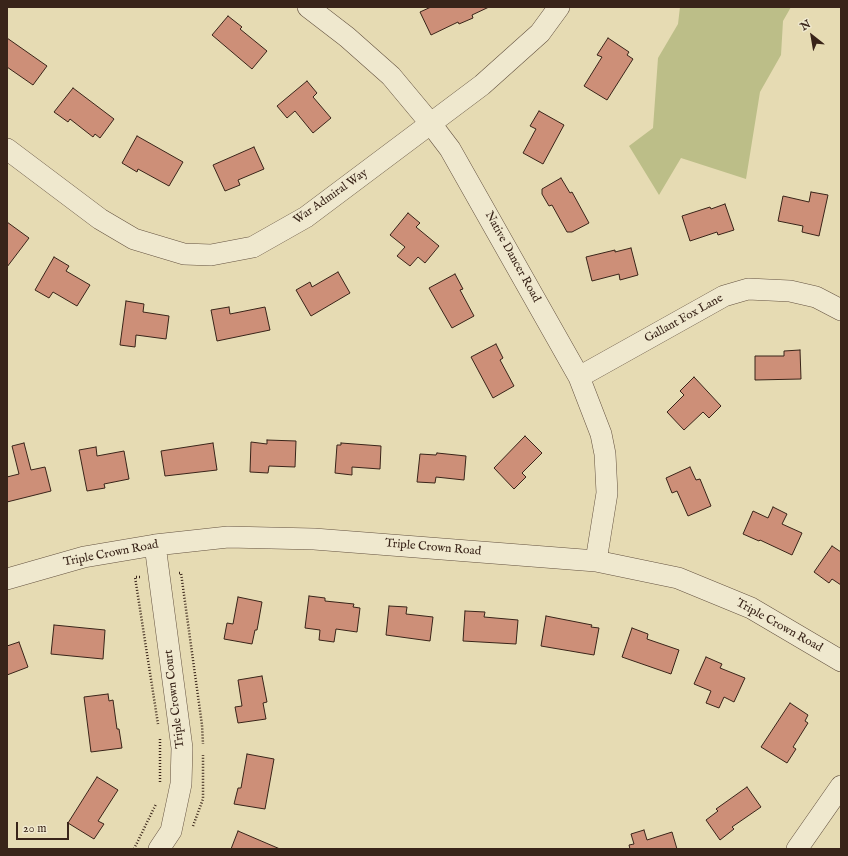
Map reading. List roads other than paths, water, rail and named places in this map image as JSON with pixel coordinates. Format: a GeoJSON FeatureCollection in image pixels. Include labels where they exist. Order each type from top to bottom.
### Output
{"type":"FeatureCollection","features":[{"type":"Feature","properties":{"kind":"street","name":"Native Dancer Road"},"geometry":{"type":"LineString","coordinates":[[308,7],[347,37],[391,76],[450,149],[579,377],[601,434],[605,454],[606,493],[596,561]]}},
{"type":"Feature","properties":{"kind":"street","name":"War Admiral Way"},"geometry":{"type":"LineString","coordinates":[[7,149],[100,219],[134,239],[184,254],[211,255],[253,247],[306,217],[482,85],[540,33],[559,7]]}},
{"type":"Feature","properties":{"kind":"street","name":"Gallant Fox Lane"},"geometry":{"type":"LineString","coordinates":[[579,377],[724,296],[748,289],[790,291],[816,297],[841,310]]}},
{"type":"Feature","properties":{"kind":"street","name":"Triple Crown Road"},"geometry":{"type":"LineString","coordinates":[[7,579],[84,557],[156,545],[228,537],[314,539],[596,561],[678,578],[751,608],[841,661]]}},
{"type":"Feature","properties":{"kind":"street","name":"Triple Crown Court"},"geometry":{"type":"LineString","coordinates":[[156,545],[182,755],[181,784],[171,831],[159,849]]}},
{"type":"Feature","properties":{"kind":"street"},"geometry":{"type":"LineString","coordinates":[[797,849],[841,786]]}}]}
